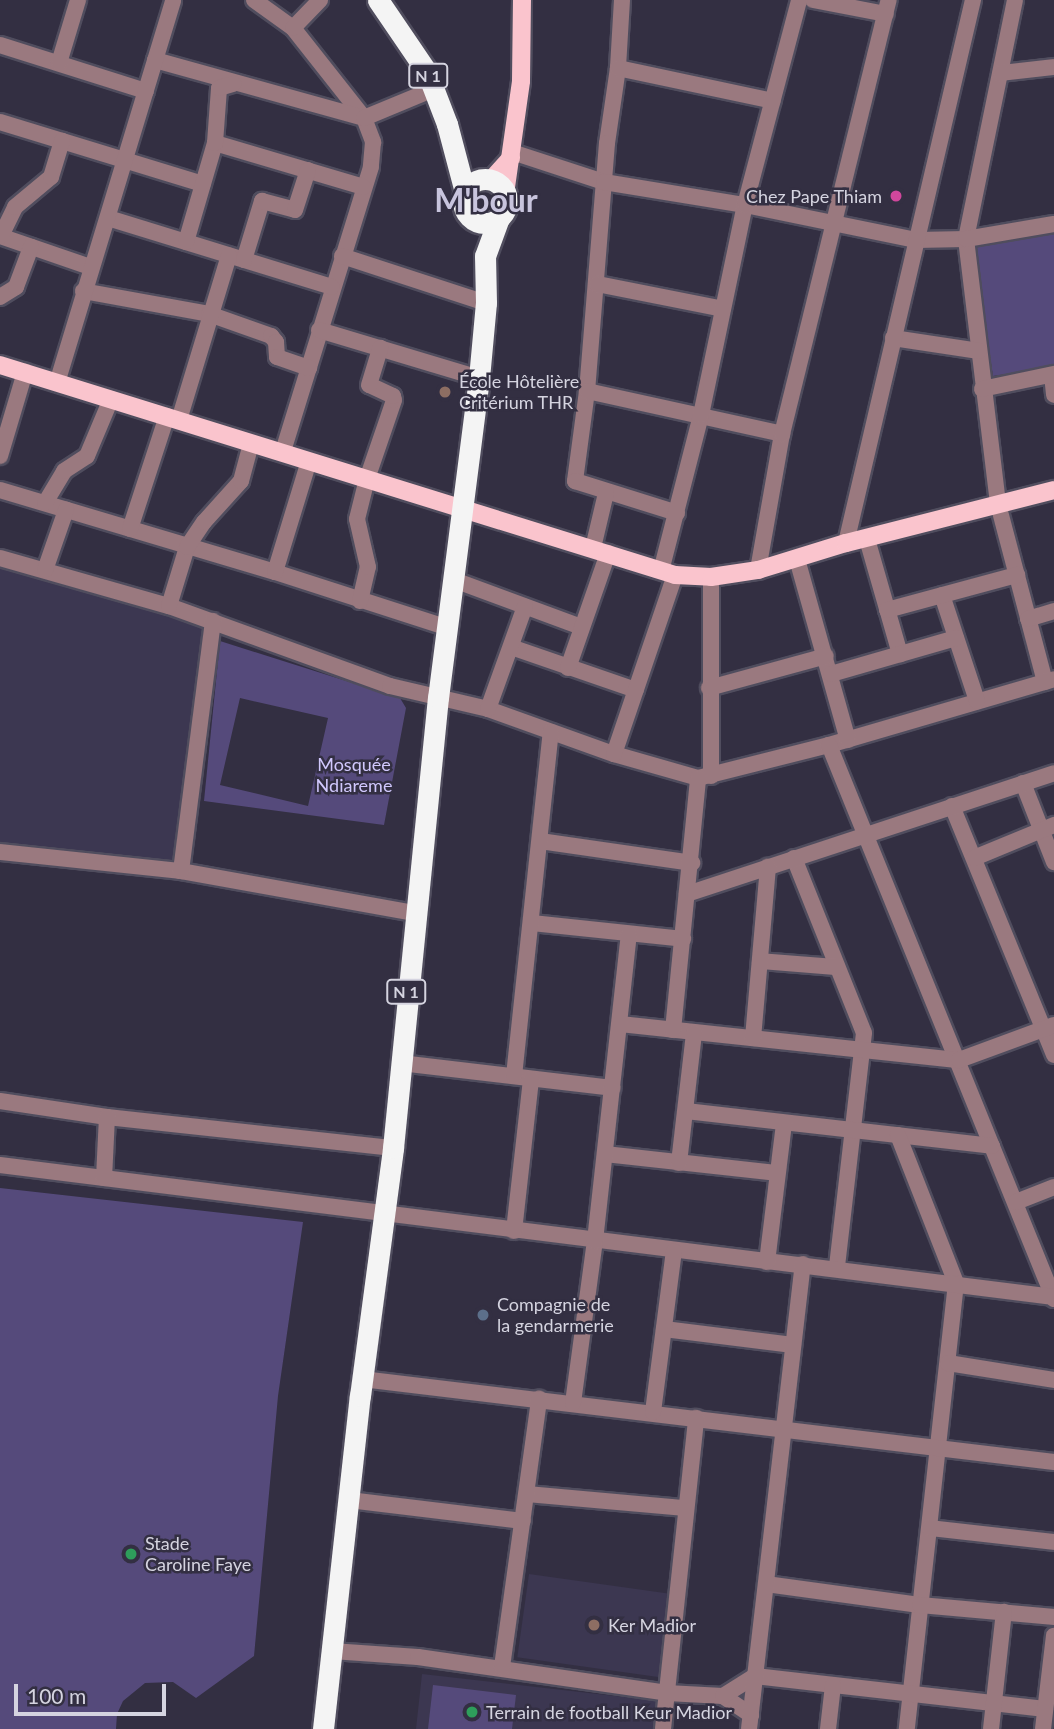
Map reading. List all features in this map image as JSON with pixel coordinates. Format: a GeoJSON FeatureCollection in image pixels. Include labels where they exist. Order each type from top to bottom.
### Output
{"type":"FeatureCollection","features":[{"type":"Feature","properties":{"kind":"highway","name":"N 1"},"geometry":{"type":"LineString","coordinates":[[378,0],[427,72],[457,162],[506,207],[499,218],[485,256]]}},
{"type":"Feature","properties":{"kind":"highway","name":"N 1"},"geometry":{"type":"LineString","coordinates":[[323,1729],[362,1379],[393,1147],[438,698],[486,303],[485,256],[463,205],[485,187]]}},
{"type":"Feature","properties":{"kind":"highway"},"geometry":{"type":"LineString","coordinates":[[470,217],[484,223],[499,218]]}},
{"type":"Feature","properties":{"kind":"main road"},"geometry":{"type":"LineString","coordinates":[[485,187],[512,155],[521,81],[522,0]]}},
{"type":"Feature","properties":{"kind":"main road"},"geometry":{"type":"LineString","coordinates":[[0,365],[668,573],[711,577],[758,570],[846,543],[1054,490]]}},
{"type":"Feature","properties":{"kind":"street"},"geometry":{"type":"LineString","coordinates":[[59,63],[78,0]]}},
{"type":"Feature","properties":{"kind":"street"},"geometry":{"type":"LineString","coordinates":[[57,383],[173,0]]}},
{"type":"Feature","properties":{"kind":"street"},"geometry":{"type":"LineString","coordinates":[[254,0],[293,28],[364,118],[373,150],[283,452]]}},
{"type":"Feature","properties":{"kind":"street"},"geometry":{"type":"LineString","coordinates":[[293,28],[320,0]]}},
{"type":"Feature","properties":{"kind":"street"},"geometry":{"type":"LineString","coordinates":[[622,0],[587,391],[575,481],[606,493],[677,513]]}},
{"type":"Feature","properties":{"kind":"street"},"geometry":{"type":"LineString","coordinates":[[614,754],[636,690],[668,573],[677,513],[701,415],[745,205],[799,0]]}},
{"type":"Feature","properties":{"kind":"street"},"geometry":{"type":"LineString","coordinates":[[758,570],[782,434],[887,7],[813,0]]}},
{"type":"Feature","properties":{"kind":"street"},"geometry":{"type":"LineString","coordinates":[[846,543],[973,0]]}},
{"type":"Feature","properties":{"kind":"street"},"geometry":{"type":"LineString","coordinates":[[0,558],[169,606],[390,686],[488,709],[614,754],[705,777],[829,746],[1050,680],[1028,619],[998,504],[965,239],[1015,0]]}},
{"type":"Feature","properties":{"kind":"street"},"geometry":{"type":"LineString","coordinates":[[0,45],[146,90]]}},
{"type":"Feature","properties":{"kind":"street"},"geometry":{"type":"LineString","coordinates":[[155,60],[233,84],[364,118],[434,89]]}},
{"type":"Feature","properties":{"kind":"street"},"geometry":{"type":"LineString","coordinates":[[1001,73],[1054,67]]}},
{"type":"Feature","properties":{"kind":"street"},"geometry":{"type":"LineString","coordinates":[[618,68],[773,102]]}},
{"type":"Feature","properties":{"kind":"street"},"geometry":{"type":"LineString","coordinates":[[186,242],[215,143],[219,88],[233,84]]}},
{"type":"Feature","properties":{"kind":"street"},"geometry":{"type":"LineString","coordinates":[[0,122],[203,184]]}},
{"type":"Feature","properties":{"kind":"street"},"geometry":{"type":"LineString","coordinates":[[62,141],[51,177],[15,206],[1,236],[90,267]]}},
{"type":"Feature","properties":{"kind":"street"},"geometry":{"type":"LineString","coordinates":[[215,143],[364,187]]}},
{"type":"Feature","properties":{"kind":"street"},"geometry":{"type":"LineString","coordinates":[[512,155],[604,182],[745,205],[834,226],[916,240],[965,239],[1054,224]]}},
{"type":"Feature","properties":{"kind":"street"},"geometry":{"type":"LineString","coordinates":[[130,529],[209,314],[262,201],[295,210],[308,170]]}},
{"type":"Feature","properties":{"kind":"street"},"geometry":{"type":"LineString","coordinates":[[107,218],[332,287]]}},
{"type":"Feature","properties":{"kind":"street"},"geometry":{"type":"LineString","coordinates":[[0,297],[16,287],[31,247]]}},
{"type":"Feature","properties":{"kind":"street"},"geometry":{"type":"LineString","coordinates":[[342,256],[486,303]]}},
{"type":"Feature","properties":{"kind":"street"},"geometry":{"type":"LineString","coordinates":[[597,284],[723,309]]}},
{"type":"Feature","properties":{"kind":"street"},"geometry":{"type":"LineString","coordinates":[[83,291],[209,314],[271,336],[276,342],[277,357],[309,368]]}},
{"type":"Feature","properties":{"kind":"street"},"geometry":{"type":"LineString","coordinates":[[319,330],[479,378]]}},
{"type":"Feature","properties":{"kind":"street"},"geometry":{"type":"LineString","coordinates":[[893,338],[979,351]]}},
{"type":"Feature","properties":{"kind":"street"},"geometry":{"type":"LineString","coordinates":[[360,601],[368,567],[356,526],[367,479],[394,400],[393,396],[369,385],[380,348]]}},
{"type":"Feature","properties":{"kind":"street"},"geometry":{"type":"LineString","coordinates":[[0,456],[25,372]]}},
{"type":"Feature","properties":{"kind":"street"},"geometry":{"type":"LineString","coordinates":[[982,388],[1053,375],[1054,395]]}},
{"type":"Feature","properties":{"kind":"street"},"geometry":{"type":"LineString","coordinates":[[587,391],[782,434]]}},
{"type":"Feature","properties":{"kind":"street"},"geometry":{"type":"LineString","coordinates":[[45,503],[64,471],[87,456],[111,399]]}},
{"type":"Feature","properties":{"kind":"street"},"geometry":{"type":"LineString","coordinates":[[169,606],[187,547],[204,522],[241,481],[251,443]]}},
{"type":"Feature","properties":{"kind":"street"},"geometry":{"type":"LineString","coordinates":[[275,572],[309,461]]}},
{"type":"Feature","properties":{"kind":"street"},"geometry":{"type":"LineString","coordinates":[[0,490],[275,572],[448,628]]}},
{"type":"Feature","properties":{"kind":"street"},"geometry":{"type":"LineString","coordinates":[[568,667],[601,551],[606,493]]}},
{"type":"Feature","properties":{"kind":"street"},"geometry":{"type":"LineString","coordinates":[[45,570],[66,510]]}},
{"type":"Feature","properties":{"kind":"street"},"geometry":{"type":"LineString","coordinates":[[867,539],[900,654]]}},
{"type":"Feature","properties":{"kind":"street"},"geometry":{"type":"LineString","coordinates":[[797,559],[848,740]]}},
{"type":"Feature","properties":{"kind":"street"},"geometry":{"type":"LineString","coordinates":[[887,610],[1017,575]]}},
{"type":"Feature","properties":{"kind":"street"},"geometry":{"type":"LineString","coordinates":[[673,1030],[687,894],[705,777],[711,577]]}},
{"type":"Feature","properties":{"kind":"street"},"geometry":{"type":"LineString","coordinates":[[454,580],[581,627]]}},
{"type":"Feature","properties":{"kind":"street"},"geometry":{"type":"LineString","coordinates":[[942,595],[977,701]]}},
{"type":"Feature","properties":{"kind":"street"},"geometry":{"type":"LineString","coordinates":[[488,709],[525,606]]}},
{"type":"Feature","properties":{"kind":"street"},"geometry":{"type":"LineString","coordinates":[[1028,619],[1054,611]]}},
{"type":"Feature","properties":{"kind":"street"},"geometry":{"type":"LineString","coordinates":[[181,871],[213,621]]}},
{"type":"Feature","properties":{"kind":"street"},"geometry":{"type":"LineString","coordinates":[[831,674],[956,638]]}},
{"type":"Feature","properties":{"kind":"street"},"geometry":{"type":"LineString","coordinates":[[511,647],[636,690]]}},
{"type":"Feature","properties":{"kind":"street"},"geometry":{"type":"LineString","coordinates":[[709,688],[826,656]]}},
{"type":"Feature","properties":{"kind":"street"},"geometry":{"type":"LineString","coordinates":[[514,1076],[551,732]]}},
{"type":"Feature","properties":{"kind":"street"},"geometry":{"type":"LineString","coordinates":[[829,746],[1054,1297]]}},
{"type":"Feature","properties":{"kind":"street"},"geometry":{"type":"LineString","coordinates":[[687,894],[1054,773]]}},
{"type":"Feature","properties":{"kind":"street"},"geometry":{"type":"LineString","coordinates":[[1023,783],[1048,828],[1054,862]]}},
{"type":"Feature","properties":{"kind":"street"},"geometry":{"type":"LineString","coordinates":[[952,806],[1049,1027],[1054,1055]]}},
{"type":"Feature","properties":{"kind":"street"},"geometry":{"type":"LineString","coordinates":[[974,858],[1048,828]]}},
{"type":"Feature","properties":{"kind":"street"},"geometry":{"type":"LineString","coordinates":[[540,841],[692,863]]}},
{"type":"Feature","properties":{"kind":"street"},"geometry":{"type":"LineString","coordinates":[[0,852],[181,871],[415,913]]}},
{"type":"Feature","properties":{"kind":"street"},"geometry":{"type":"LineString","coordinates":[[794,859],[861,1022],[864,1048],[836,1268]]}},
{"type":"Feature","properties":{"kind":"street"},"geometry":{"type":"LineString","coordinates":[[753,1038],[768,867]]}},
{"type":"Feature","properties":{"kind":"street"},"geometry":{"type":"LineString","coordinates":[[532,923],[683,939]]}},
{"type":"Feature","properties":{"kind":"street"},"geometry":{"type":"LineString","coordinates":[[573,1403],[596,1241],[629,934]]}},
{"type":"Feature","properties":{"kind":"street"},"geometry":{"type":"LineString","coordinates":[[760,961],[837,967]]}},
{"type":"Feature","properties":{"kind":"street"},"geometry":{"type":"LineString","coordinates":[[620,1024],[958,1060],[1049,1027]]}},
{"type":"Feature","properties":{"kind":"street"},"geometry":{"type":"LineString","coordinates":[[679,1163],[694,1033]]}},
{"type":"Feature","properties":{"kind":"street"},"geometry":{"type":"LineString","coordinates":[[400,1063],[613,1088]]}},
{"type":"Feature","properties":{"kind":"street"},"geometry":{"type":"LineString","coordinates":[[514,1231],[531,1079]]}},
{"type":"Feature","properties":{"kind":"street"},"geometry":{"type":"LineString","coordinates":[[0,1101],[107,1117],[393,1147]]}},
{"type":"Feature","properties":{"kind":"street"},"geometry":{"type":"LineString","coordinates":[[686,1111],[992,1146]]}},
{"type":"Feature","properties":{"kind":"street"},"geometry":{"type":"LineString","coordinates":[[104,1178],[107,1117]]}},
{"type":"Feature","properties":{"kind":"street"},"geometry":{"type":"LineString","coordinates":[[767,1262],[784,1123]]}},
{"type":"Feature","properties":{"kind":"street"},"geometry":{"type":"LineString","coordinates":[[898,1135],[957,1283],[907,1729]]}},
{"type":"Feature","properties":{"kind":"street"},"geometry":{"type":"LineString","coordinates":[[605,1154],[776,1174]]}},
{"type":"Feature","properties":{"kind":"street"},"geometry":{"type":"LineString","coordinates":[[0,1165],[1054,1297]]}},
{"type":"Feature","properties":{"kind":"street"},"geometry":{"type":"LineString","coordinates":[[1016,1202],[1054,1188]]}},
{"type":"Feature","properties":{"kind":"street"},"geometry":{"type":"LineString","coordinates":[[653,1412],[674,1251]]}},
{"type":"Feature","properties":{"kind":"street"},"geometry":{"type":"LineString","coordinates":[[750,1722],[803,1264]]}},
{"type":"Feature","properties":{"kind":"street"},"geometry":{"type":"LineString","coordinates":[[664,1329],[793,1345]]}},
{"type":"Feature","properties":{"kind":"street"},"geometry":{"type":"LineString","coordinates":[[948,1363],[1054,1380]]}},
{"type":"Feature","properties":{"kind":"street"},"geometry":{"type":"LineString","coordinates":[[362,1379],[1054,1462]]}},
{"type":"Feature","properties":{"kind":"street"},"geometry":{"type":"LineString","coordinates":[[502,1667],[539,1399]]}},
{"type":"Feature","properties":{"kind":"street"},"geometry":{"type":"LineString","coordinates":[[663,1729],[696,1418]]}},
{"type":"Feature","properties":{"kind":"street"},"geometry":{"type":"LineString","coordinates":[[527,1494],[685,1508]]}},
{"type":"Feature","properties":{"kind":"street"},"geometry":{"type":"LineString","coordinates":[[349,1500],[523,1521]]}},
{"type":"Feature","properties":{"kind":"street"},"geometry":{"type":"LineString","coordinates":[[930,1528],[1054,1542]]}},
{"type":"Feature","properties":{"kind":"street"},"geometry":{"type":"LineString","coordinates":[[766,1584],[920,1605],[1054,1617]]}},
{"type":"Feature","properties":{"kind":"street"},"geometry":{"type":"LineString","coordinates":[[991,1729],[1004,1612]]}},
{"type":"Feature","properties":{"kind":"street"},"geometry":{"type":"LineString","coordinates":[[1043,1729],[1054,1636]]}},
{"type":"Feature","properties":{"kind":"street"},"geometry":{"type":"LineString","coordinates":[[332,1651],[502,1667],[667,1693],[723,1696],[755,1676],[1045,1709]]}},
{"type":"Feature","properties":{"kind":"street"},"geometry":{"type":"LineString","coordinates":[[828,1729],[833,1685]]}},
{"type":"Feature","properties":{"kind":"street"},"geometry":{"type":"LineString","coordinates":[[723,1696],[750,1722]]}},
{"type":"Feature","properties":{"kind":"shaded area"},"geometry":{"type":"Polygon","coordinates":[[[0,567],[205,626],[176,863],[0,843],[0,567]]]}},
{"type":"Feature","properties":{"kind":"shaded area","name":"Ker Madior"},"geometry":{"type":"Polygon","coordinates":[[[529,1574],[672,1594],[660,1677],[517,1657],[529,1574]]]}},
{"type":"Feature","properties":{"kind":"shaded area"},"geometry":{"type":"Polygon","coordinates":[[[422,1674],[659,1701],[656,1729],[416,1729],[422,1674]]]}},
{"type":"Feature","properties":{"kind":"green space"},"geometry":{"type":"Polygon","coordinates":[[[1054,232],[1054,367],[993,376],[972,245],[1054,232]]]}},
{"type":"Feature","properties":{"kind":"green space","name":"Mosquée Ndiareme"},"geometry":{"type":"Polygon","coordinates":[[[220,641],[400,698],[406,708],[384,825],[204,801],[220,641]],[[240,698],[220,785],[308,806],[328,718],[240,698]]]}},
{"type":"Feature","properties":{"kind":"green space","name":"Stade Caroline Faye"},"geometry":{"type":"Polygon","coordinates":[[[0,1188],[303,1222],[278,1396],[254,1656],[196,1698],[173,1682],[145,1683],[123,1701],[117,1714],[116,1729],[0,1729],[0,1188]]]}},
{"type":"Feature","properties":{"kind":"green space","name":"Terrain de football Keur Madior"},"geometry":{"type":"Polygon","coordinates":[[[433,1685],[516,1695],[512,1729],[428,1729],[433,1685]]]}},
{"type":"Feature","properties":{"kind":"place","name":"Chez Pape Thiam"},"geometry":{"type":"Point","coordinates":[896,196]}},
{"type":"Feature","properties":{"kind":"place","name":"École Hôtelière Critérium THR"},"geometry":{"type":"Point","coordinates":[445,392]}},
{"type":"Feature","properties":{"kind":"place","name":"Compagnie de la gendarmerie"},"geometry":{"type":"Point","coordinates":[483,1315]}},
{"type":"Feature","properties":{"kind":"place","name":"Stade Caroline Faye"},"geometry":{"type":"Point","coordinates":[131,1554]}},
{"type":"Feature","properties":{"kind":"place","name":"Ker Madior"},"geometry":{"type":"Point","coordinates":[594,1625]}},
{"type":"Feature","properties":{"kind":"place","name":"Terrain de football Keur Madior"},"geometry":{"type":"Point","coordinates":[472,1712]}},
{"type":"Feature","properties":{"kind":"district","name":"M'bour"},"geometry":{"type":"Point","coordinates":[486,200]}}]}
